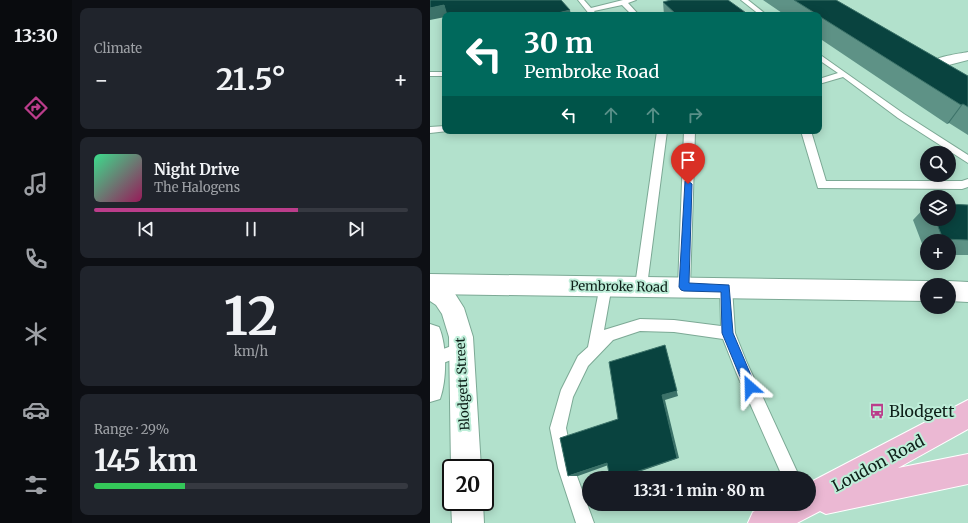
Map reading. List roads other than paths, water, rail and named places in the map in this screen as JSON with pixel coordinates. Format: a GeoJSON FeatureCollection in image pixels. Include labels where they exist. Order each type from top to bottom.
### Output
{"type":"FeatureCollection","features":[{"type":"Feature","properties":{"kind":"main road","name":"Loudon Road"},"geometry":{"type":"LineString","coordinates":[[816,497],[968,414]]}},
{"type":"Feature","properties":{"kind":"main road","name":"Loudon Road"},"geometry":{"type":"LineString","coordinates":[[816,500],[968,469]]}},
{"type":"Feature","properties":{"kind":"main road"},"geometry":{"type":"LineString","coordinates":[[764,523],[787,511]]}},
{"type":"Feature","properties":{"kind":"street"},"geometry":{"type":"LineString","coordinates":[[923,56],[956,74]]}},
{"type":"Feature","properties":{"kind":"street"},"geometry":{"type":"LineString","coordinates":[[937,64],[951,59],[968,56]]}},
{"type":"Feature","properties":{"kind":"street","name":"Pembroke Road"},"geometry":{"type":"LineString","coordinates":[[430,284],[920,291]]}},
{"type":"Feature","properties":{"kind":"street","name":"Blodgett Street"},"geometry":{"type":"LineString","coordinates":[[430,289],[444,297],[453,311],[459,327],[462,349],[466,459]]}},
{"type":"Feature","properties":{"kind":"street"},"geometry":{"type":"LineString","coordinates":[[956,291],[968,292]]}},
{"type":"Feature","properties":{"kind":"street"},"geometry":{"type":"LineString","coordinates":[[430,389],[431,349]]}},
{"type":"Feature","properties":{"kind":"street"},"geometry":{"type":"LineString","coordinates":[[467,511],[468,523]]}},
{"type":"Feature","properties":{"kind":"lane"},"geometry":{"type":"LineString","coordinates":[[581,0],[592,12],[632,0]]}},
{"type":"Feature","properties":{"kind":"lane"},"geometry":{"type":"LineString","coordinates":[[744,0],[760,12]]}},
{"type":"Feature","properties":{"kind":"lane"},"geometry":{"type":"LineString","coordinates":[[623,2],[633,12]]}},
{"type":"Feature","properties":{"kind":"lane"},"geometry":{"type":"LineString","coordinates":[[822,58],[901,116],[968,160]]}},
{"type":"Feature","properties":{"kind":"lane"},"geometry":{"type":"LineString","coordinates":[[430,74],[442,74]]}},
{"type":"Feature","properties":{"kind":"lane"},"geometry":{"type":"LineString","coordinates":[[822,81],[844,74]]}},
{"type":"Feature","properties":{"kind":"lane"},"geometry":{"type":"LineString","coordinates":[[430,130],[442,129]]}},
{"type":"Feature","properties":{"kind":"lane"},"geometry":{"type":"LineString","coordinates":[[641,286],[662,134]]}},
{"type":"Feature","properties":{"kind":"lane"},"geometry":{"type":"LineString","coordinates":[[684,287],[690,134]]}},
{"type":"Feature","properties":{"kind":"lane"},"geometry":{"type":"LineString","coordinates":[[807,134],[822,185],[962,185],[968,183]]}},
{"type":"Feature","properties":{"kind":"lane"},"geometry":{"type":"LineString","coordinates":[[594,350],[606,286]]}},
{"type":"Feature","properties":{"kind":"lane"},"geometry":{"type":"LineString","coordinates":[[726,288],[728,333],[741,367],[789,471]]}},
{"type":"Feature","properties":{"kind":"lane"},"geometry":{"type":"LineString","coordinates":[[586,523],[566,468],[558,428],[566,395],[583,361],[609,335],[640,325],[674,326],[728,333]]}},
{"type":"Feature","properties":{"kind":"lane"},"geometry":{"type":"LineString","coordinates":[[431,349],[462,349]]}},
{"type":"Feature","properties":{"kind":"place","name":"Blodgett"},"geometry":{"type":"Point","coordinates":[877,411]}}]}
